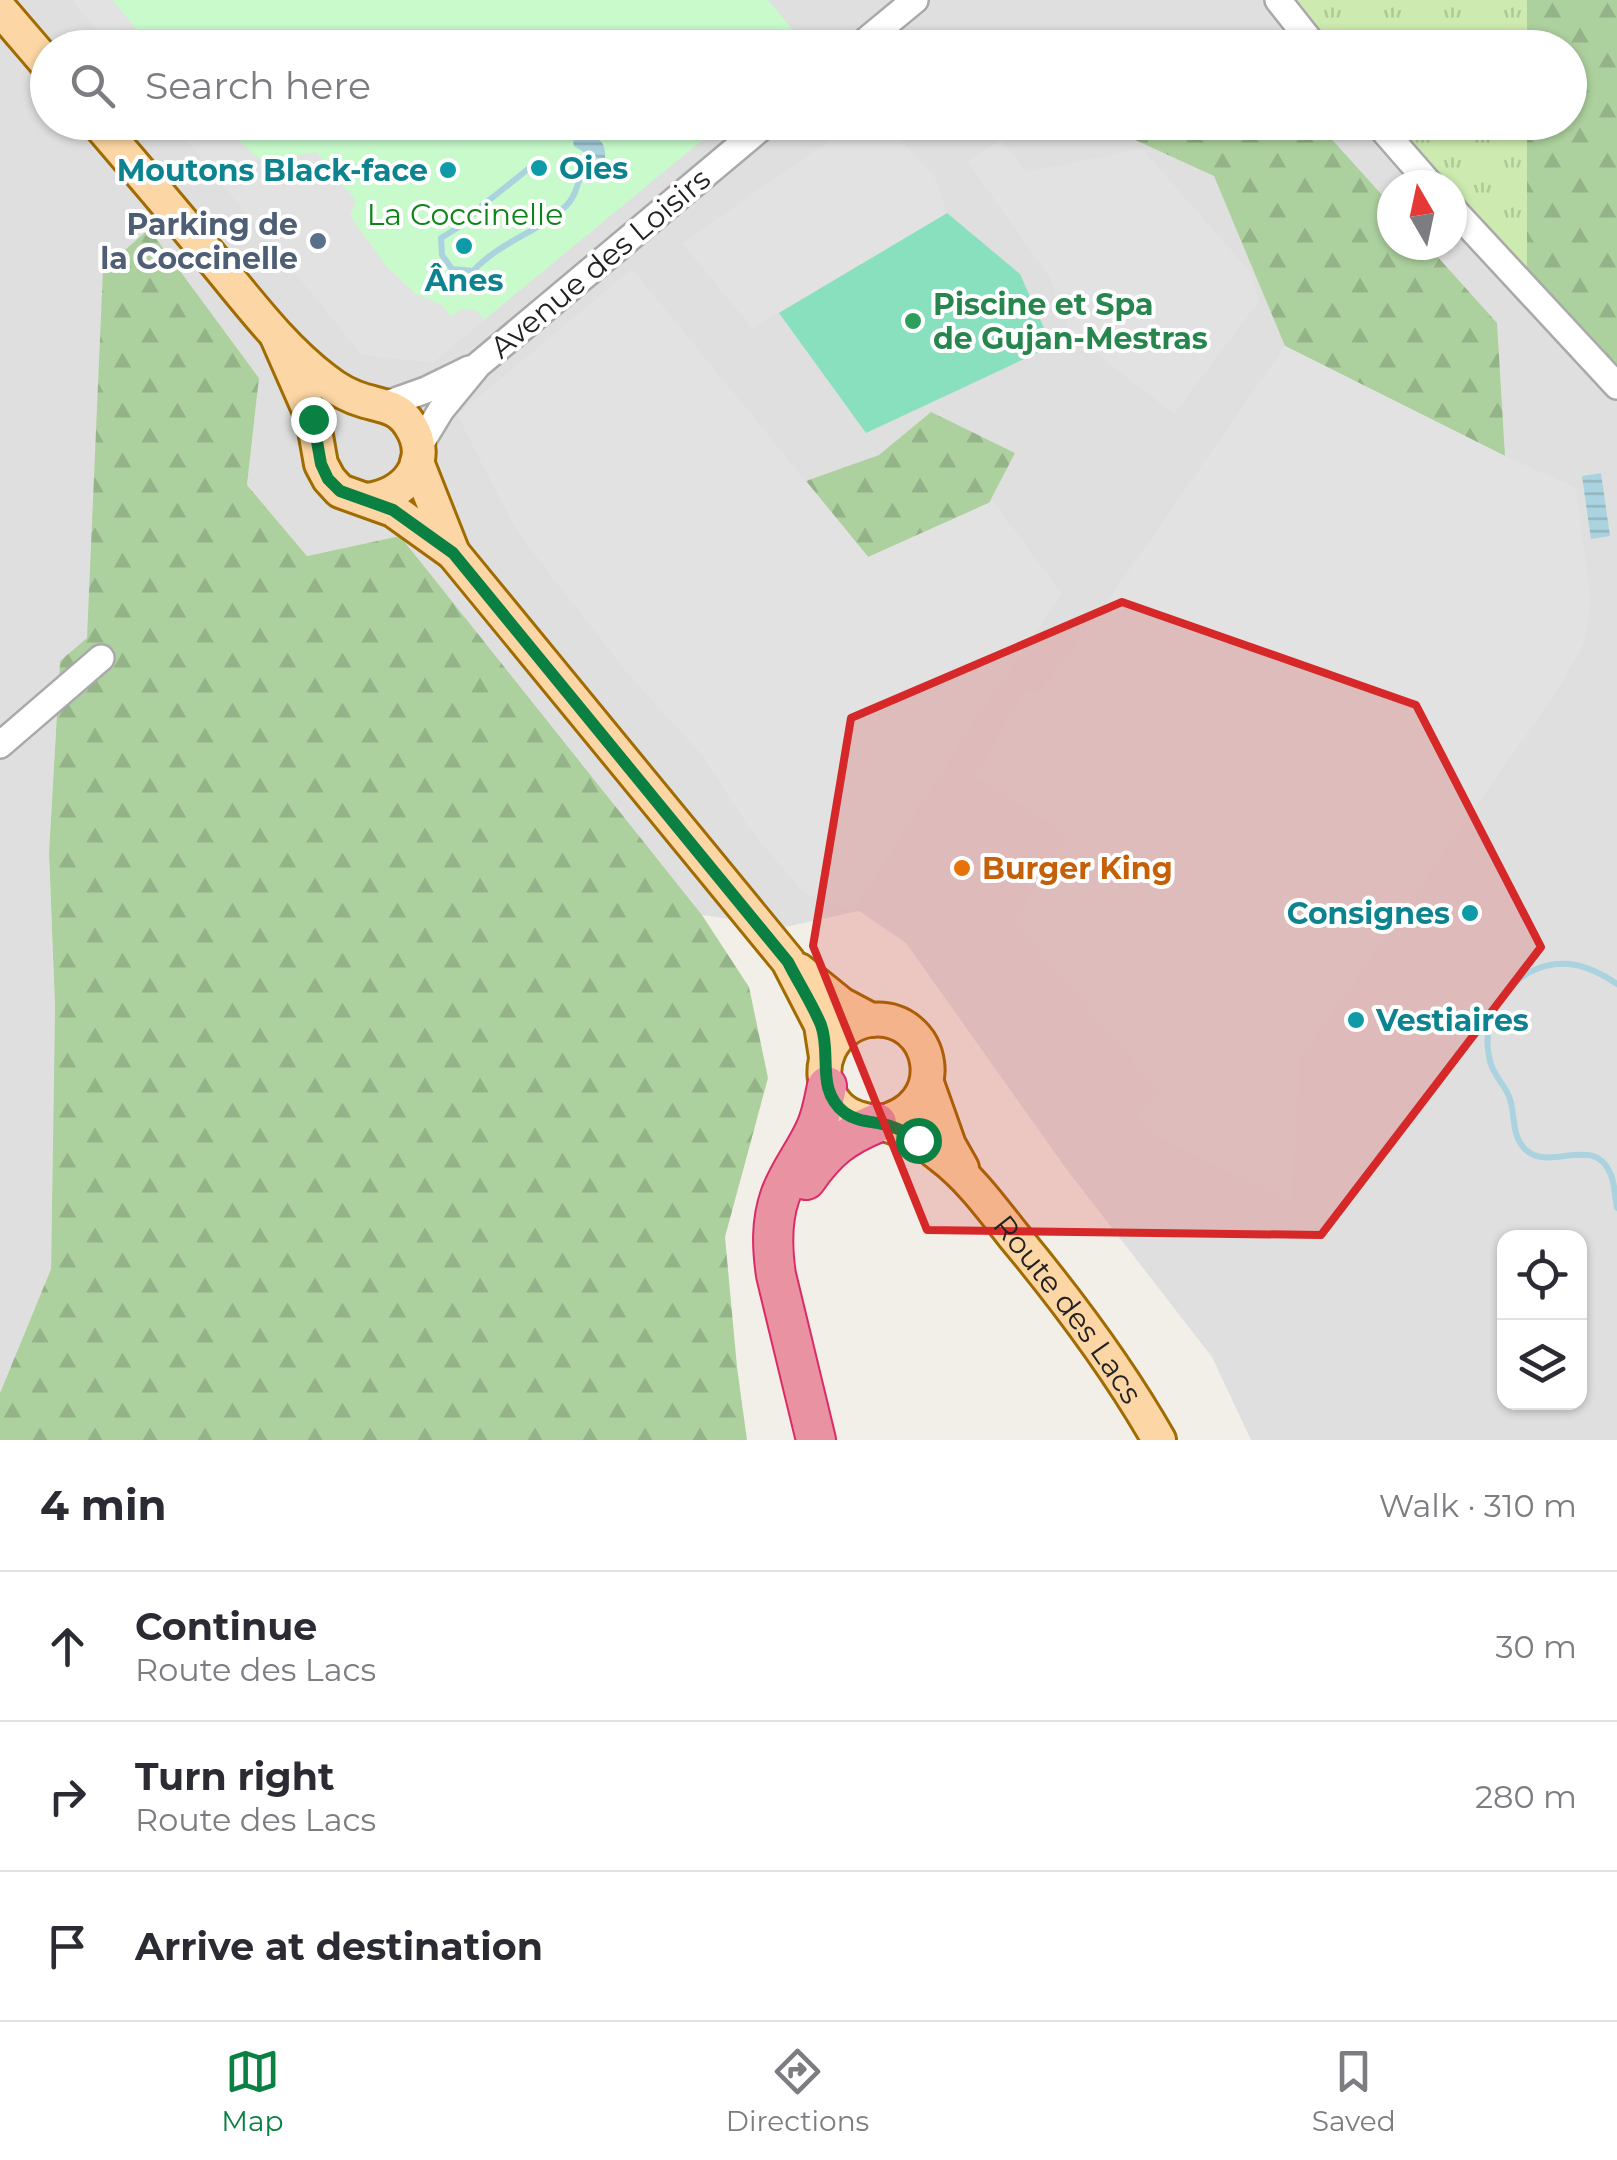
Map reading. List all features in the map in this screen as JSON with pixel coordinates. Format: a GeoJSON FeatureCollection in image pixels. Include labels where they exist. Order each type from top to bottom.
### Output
{"type":"FeatureCollection","features":[{"type":"Feature","properties":{"kind":"highway"},"geometry":{"type":"LineString","coordinates":[[816,1440],[772,1249],[780,1196],[823,1110],[826,1072]]}},
{"type":"Feature","properties":{"kind":"highway"},"geometry":{"type":"LineString","coordinates":[[832,1440],[792,1272],[792,1218],[807,1179],[824,1154],[877,1123]]}},
{"type":"Feature","properties":{"kind":"main road"},"geometry":{"type":"LineString","coordinates":[[0,9],[30,43]]}},
{"type":"Feature","properties":{"kind":"main road","name":"Route des Lacs"},"geometry":{"type":"LineString","coordinates":[[113,140],[277,336],[344,392],[403,415],[412,427],[417,455],[453,553]]}},
{"type":"Feature","properties":{"kind":"main road","name":"Route des Lacs"},"geometry":{"type":"LineString","coordinates":[[277,336],[313,419],[321,464],[328,479],[340,491],[393,510],[453,553],[788,962],[840,1004],[871,1020],[888,1020],[902,1026],[916,1037],[924,1051],[927,1083],[949,1145],[972,1184]]}},
{"type":"Feature","properties":{"kind":"main road"},"geometry":{"type":"LineString","coordinates":[[320,447],[332,418],[345,408],[376,403]]}},
{"type":"Feature","properties":{"kind":"main road"},"geometry":{"type":"LineString","coordinates":[[367,500],[382,498],[407,483],[417,455]]}},
{"type":"Feature","properties":{"kind":"main road","name":"Route des Lacs"},"geometry":{"type":"LineString","coordinates":[[788,962],[821,1026],[834,1101],[860,1120],[892,1126],[918,1140],[972,1184],[1067,1300],[1122,1377],[1159,1440]]}},
{"type":"Feature","properties":{"kind":"main road"},"geometry":{"type":"LineString","coordinates":[[826,1072],[832,1043],[843,1031],[871,1020]]}},
{"type":"Feature","properties":{"kind":"main road"},"geometry":{"type":"LineString","coordinates":[[877,1123],[909,1112],[927,1083]]}},
{"type":"Feature","properties":{"kind":"street"},"geometry":{"type":"LineString","coordinates":[[879,30],[915,0]]}},
{"type":"Feature","properties":{"kind":"street"},"geometry":{"type":"LineString","coordinates":[[1278,0],[1302,30]]}},
{"type":"Feature","properties":{"kind":"street","name":"Avenue des Loisirs"},"geometry":{"type":"LineString","coordinates":[[417,455],[441,410],[478,365],[747,140]]}},
{"type":"Feature","properties":{"kind":"street"},"geometry":{"type":"LineString","coordinates":[[1392,140],[1418,170]]}},
{"type":"Feature","properties":{"kind":"street"},"geometry":{"type":"LineString","coordinates":[[1467,225],[1617,386]]}},
{"type":"Feature","properties":{"kind":"street","name":"Avenue des Loisirs"},"geometry":{"type":"LineString","coordinates":[[376,403],[426,390],[478,365]]}},
{"type":"Feature","properties":{"kind":"street"},"geometry":{"type":"LineString","coordinates":[[0,744],[101,658]]}},
{"type":"Feature","properties":{"kind":"highlighted area"},"geometry":{"type":"Polygon","coordinates":[[[1122,602],[1416,705],[1541,947],[1321,1235],[927,1230],[813,946],[851,718],[1122,602]]]}},
{"type":"Feature","properties":{"kind":"shaded area"},"geometry":{"type":"Polygon","coordinates":[[[0,0],[1295,0],[1319,30],[30,30],[30,140],[1408,140],[1433,170],[1377,170],[1377,260],[1467,260],[1467,213],[1527,287],[1617,372],[1617,1440],[1251,1440],[1212,1357],[1067,1170],[906,943],[859,911],[785,927],[702,915],[400,536],[307,556],[247,485],[259,378],[149,230],[87,638],[60,662],[49,853],[55,1007],[51,1269],[0,1393],[0,0]]]}},
{"type":"Feature","properties":{"kind":"shaded area"},"geometry":{"type":"Polygon","coordinates":[[[72,0],[112,0],[137,30],[96,30],[72,0]]]}},
{"type":"Feature","properties":{"kind":"shaded area","name":"Parking de la Coccinelle"},"geometry":{"type":"Polygon","coordinates":[[[186,140],[238,140],[263,162],[316,152],[356,201],[350,216],[385,265],[415,294],[442,305],[451,317],[461,309],[476,310],[484,320],[433,363],[362,355],[186,140]]]}},
{"type":"Feature","properties":{"kind":"shaded area"},"geometry":{"type":"Polygon","coordinates":[[[830,140],[900,140],[934,176],[947,213],[752,328],[682,243],[830,140]]]}},
{"type":"Feature","properties":{"kind":"shaded area"},"geometry":{"type":"Polygon","coordinates":[[[999,140],[1027,172],[1142,149],[1251,273],[1259,301],[1174,414],[1070,333],[1050,278],[968,162],[999,140]]]}},
{"type":"Feature","properties":{"kind":"shaded area"},"geometry":{"type":"Polygon","coordinates":[[[632,269],[868,557],[993,501],[1062,594],[972,724],[853,911],[805,894],[753,833],[700,753],[629,675],[518,533],[457,415],[632,269]]]}},
{"type":"Feature","properties":{"kind":"shaded area"},"geometry":{"type":"Polygon","coordinates":[[[1285,346],[1576,488],[1591,602],[1585,641],[1560,686],[1300,1059],[1291,1201],[1158,1137],[1137,1114],[1162,1094],[1014,922],[1068,835],[975,776],[1025,690],[1038,694],[1093,622],[1285,346]]]}},
{"type":"Feature","properties":{"kind":"green space"},"geometry":{"type":"Polygon","coordinates":[[[112,0],[768,0],[793,30],[137,30],[112,0]]]}},
{"type":"Feature","properties":{"kind":"green space"},"geometry":{"type":"Polygon","coordinates":[[[1295,0],[1527,0],[1527,30],[1319,30],[1295,0]]]}},
{"type":"Feature","properties":{"kind":"green space"},"geometry":{"type":"Polygon","coordinates":[[[1527,0],[1617,0],[1617,372],[1527,287],[1527,140],[1587,140],[1587,30],[1527,30],[1527,0]]]}},
{"type":"Feature","properties":{"kind":"green space","name":"La Coccinelle"},"geometry":{"type":"Polygon","coordinates":[[[238,140],[702,140],[484,320],[476,310],[451,317],[442,305],[415,294],[385,265],[350,216],[263,162],[238,140]]]}},
{"type":"Feature","properties":{"kind":"green space"},"geometry":{"type":"Polygon","coordinates":[[[1135,140],[1332,140],[1377,189],[1377,260],[1440,260],[1497,323],[1505,456],[1285,346],[1214,176],[1135,140]]]}},
{"type":"Feature","properties":{"kind":"green space"},"geometry":{"type":"Polygon","coordinates":[[[1408,140],[1527,140],[1527,287],[1467,213],[1467,170],[1433,170],[1408,140]]]}},
{"type":"Feature","properties":{"kind":"green space","name":"Piscine et Spa de Gujan-Mestras"},"geometry":{"type":"Polygon","coordinates":[[[947,213],[1020,274],[1052,346],[866,433],[779,313],[947,213]]]}},
{"type":"Feature","properties":{"kind":"green space"},"geometry":{"type":"Polygon","coordinates":[[[149,229],[259,378],[247,485],[307,556],[400,536],[702,915],[749,987],[768,1078],[725,1237],[747,1440],[0,1440],[0,1393],[51,1269],[55,1007],[49,853],[60,661],[87,638],[103,269],[149,229]]]}},
{"type":"Feature","properties":{"kind":"green space"},"geometry":{"type":"Polygon","coordinates":[[[931,412],[1015,453],[989,503],[869,558],[806,481],[879,455],[931,412]]]}},
{"type":"Feature","properties":{"kind":"water"},"geometry":{"type":"Polygon","coordinates":[[[599,140],[605,158],[596,160],[574,146],[573,141],[599,140]]]}},
{"type":"Feature","properties":{"kind":"water"},"geometry":{"type":"Polygon","coordinates":[[[1601,473],[1610,536],[1591,539],[1582,476],[1601,473]]]}},
{"type":"Feature","properties":{"kind":"waterway"},"geometry":{"type":"LineString","coordinates":[[532,166],[441,238],[442,255],[452,269],[473,271],[555,215],[571,200],[583,172],[596,160]]}},
{"type":"Feature","properties":{"kind":"waterway"},"geometry":{"type":"LineString","coordinates":[[1617,984],[1576,965],[1538,968],[1521,977],[1497,1005],[1487,1042],[1491,1066],[1511,1101],[1521,1144],[1536,1156],[1596,1157],[1612,1178],[1617,1208]]}},
{"type":"Feature","properties":{"kind":"place","name":"Oies"},"geometry":{"type":"Point","coordinates":[539,168]}},
{"type":"Feature","properties":{"kind":"place","name":"Moutons Black-face"},"geometry":{"type":"Point","coordinates":[448,170]}},
{"type":"Feature","properties":{"kind":"place","name":"Parking de la Coccinelle"},"geometry":{"type":"Point","coordinates":[318,241]}},
{"type":"Feature","properties":{"kind":"place","name":"Ânes"},"geometry":{"type":"Point","coordinates":[464,246]}},
{"type":"Feature","properties":{"kind":"place","name":"Piscine et Spa de Gujan-Mestras"},"geometry":{"type":"Point","coordinates":[913,321]}},
{"type":"Feature","properties":{"kind":"place","name":"Burger King"},"geometry":{"type":"Point","coordinates":[962,868]}},
{"type":"Feature","properties":{"kind":"place","name":"Consignes"},"geometry":{"type":"Point","coordinates":[1470,913]}},
{"type":"Feature","properties":{"kind":"place","name":"Vestiaires"},"geometry":{"type":"Point","coordinates":[1356,1020]}},
{"type":"Feature","properties":{"kind":"route"},"geometry":{"type":"LineString","coordinates":[[313,419],[321,464],[328,479],[340,491],[393,510],[453,553],[788,962],[821,1026],[826,1086],[834,1101],[860,1120],[892,1126],[918,1140]]}}]}
